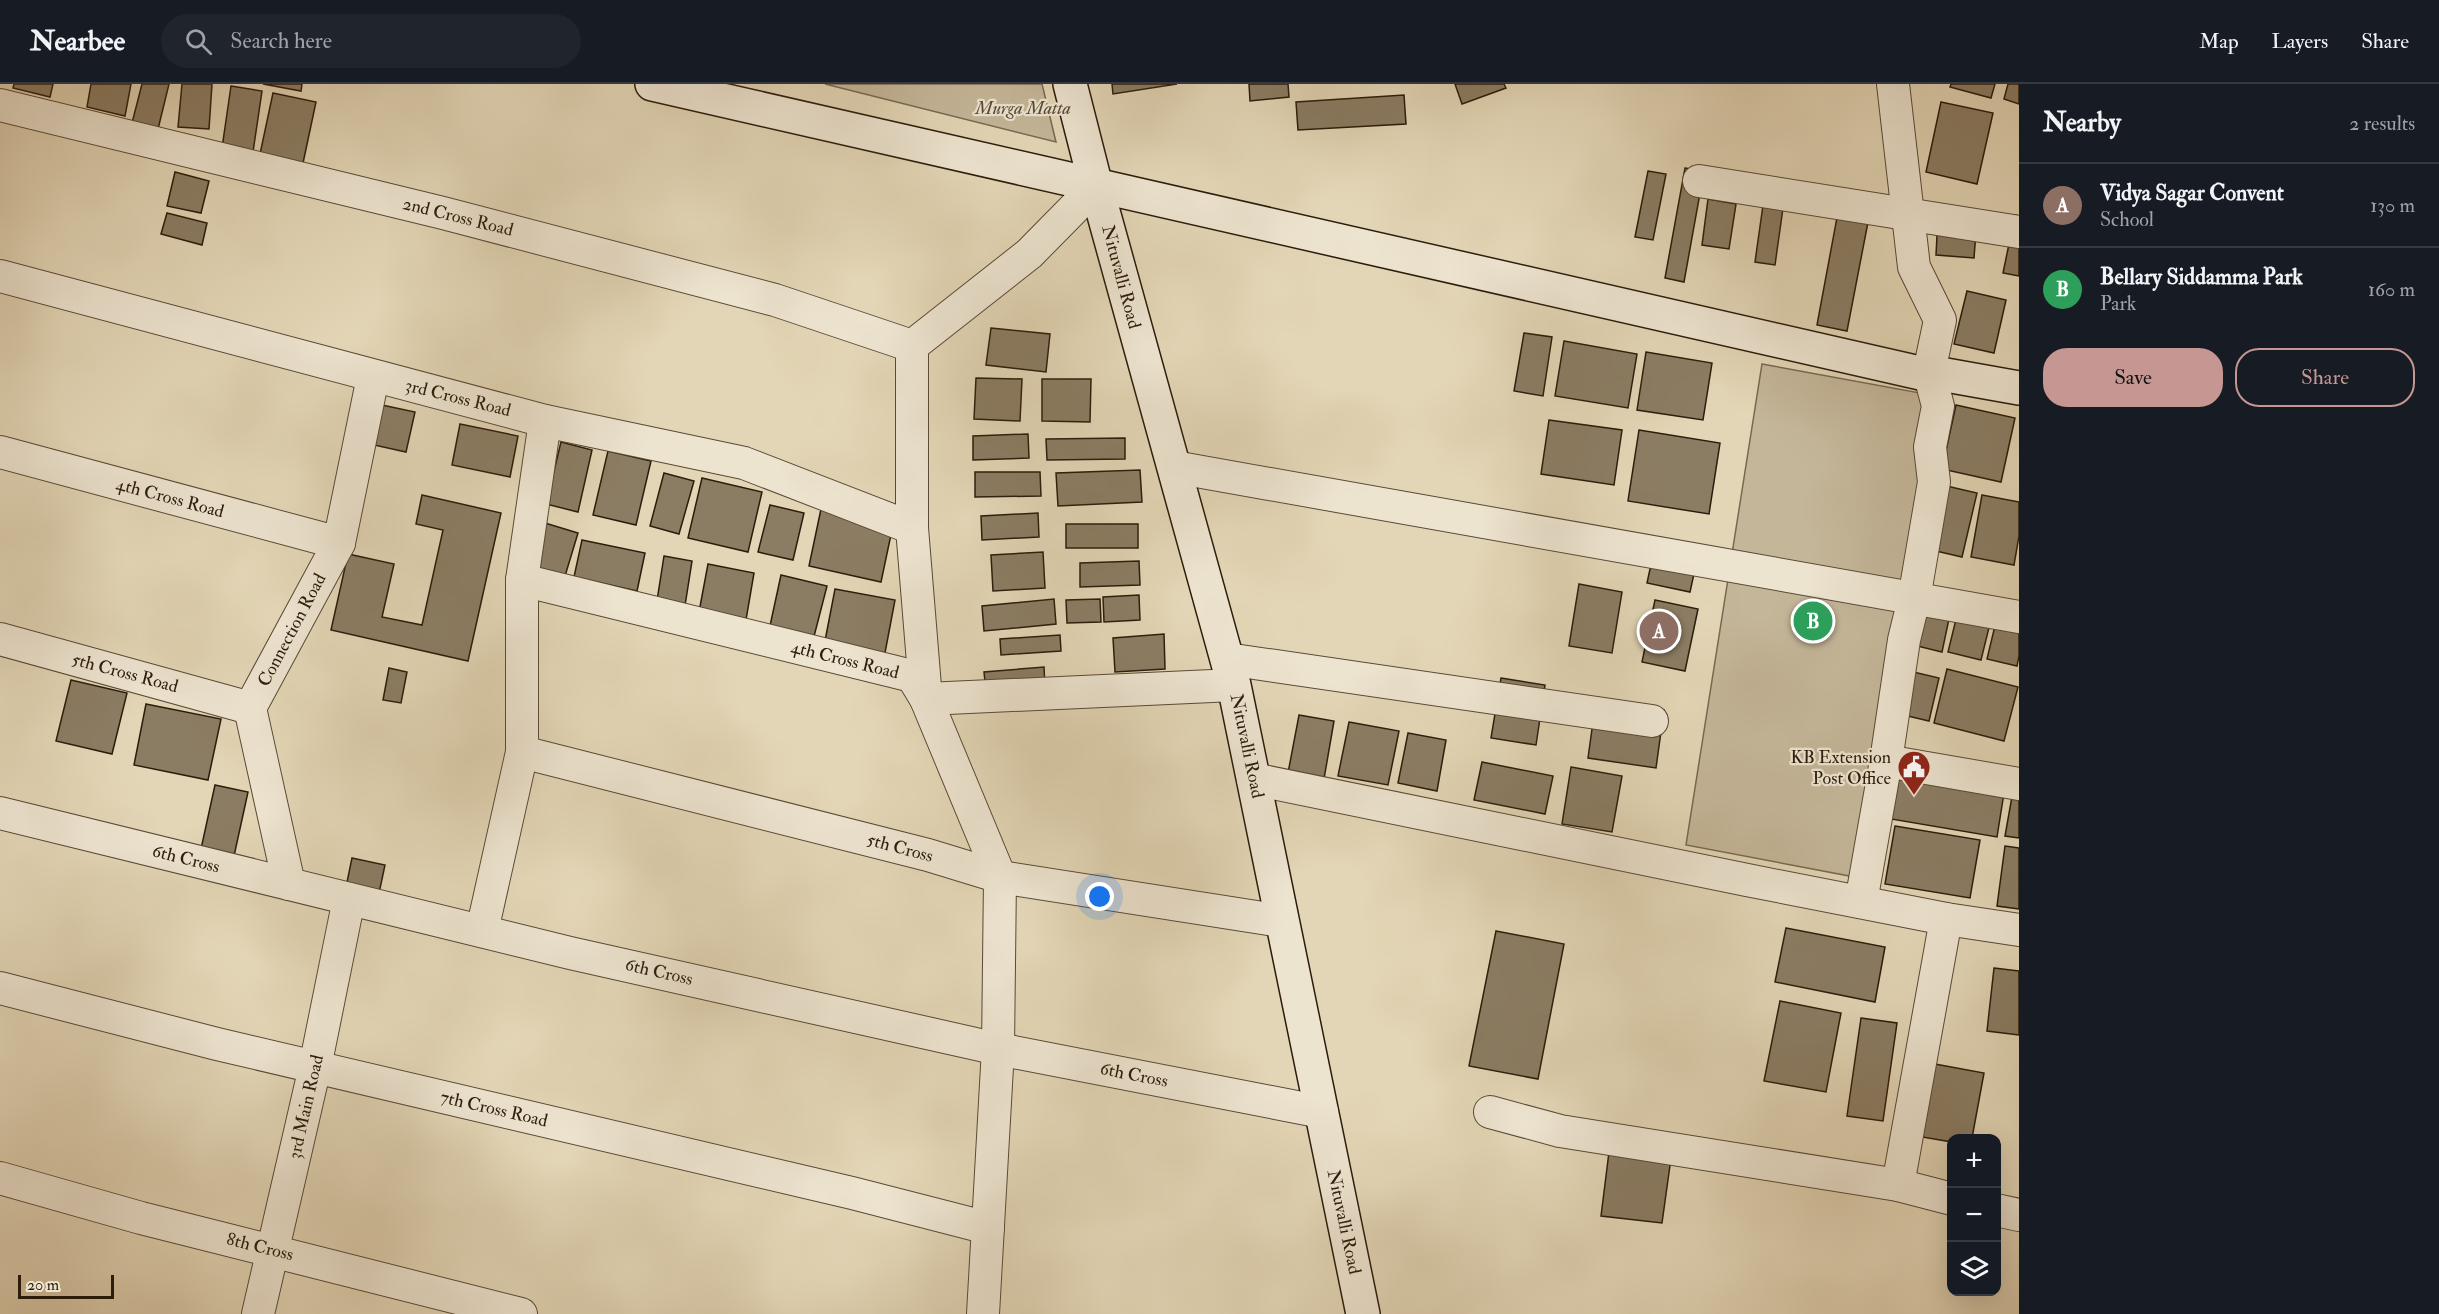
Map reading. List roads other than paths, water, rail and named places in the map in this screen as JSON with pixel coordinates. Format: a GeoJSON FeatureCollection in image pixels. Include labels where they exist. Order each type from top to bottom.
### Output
{"type":"FeatureCollection","features":[{"type":"Feature","properties":{"kind":"street"},"geometry":{"type":"LineString","coordinates":[[652,84],[1908,370],[2019,388]]}},
{"type":"Feature","properties":{"kind":"street","name":"Nituvalli Road"},"geometry":{"type":"LineString","coordinates":[[1070,84],[1230,672],[1363,1314]]}},
{"type":"Feature","properties":{"kind":"street"},"geometry":{"type":"LineString","coordinates":[[1861,903],[1904,640],[1914,599],[1935,482],[1930,447],[1938,406],[1929,372],[1940,320],[1914,267],[1893,84]]}},
{"type":"Feature","properties":{"kind":"street","name":"2nd Cross Road"},"geometry":{"type":"LineString","coordinates":[[0,105],[443,213],[776,300],[912,346]]}},
{"type":"Feature","properties":{"kind":"street"},"geometry":{"type":"LineString","coordinates":[[1699,181],[2019,232]]}},
{"type":"Feature","properties":{"kind":"street"},"geometry":{"type":"LineString","coordinates":[[983,1314],[998,1049],[1000,877],[926,699],[912,528],[912,346],[1029,254],[1096,186]]}},
{"type":"Feature","properties":{"kind":"street","name":"3rd Cross Road"},"geometry":{"type":"LineString","coordinates":[[0,276],[545,421],[744,463],[912,528]]}},
{"type":"Feature","properties":{"kind":"street","name":"Connection Road"},"geometry":{"type":"LineString","coordinates":[[289,884],[250,708],[339,543],[373,376]]}},
{"type":"Feature","properties":{"kind":"street"},"geometry":{"type":"LineString","coordinates":[[482,931],[522,752],[522,580],[545,421]]}},
{"type":"Feature","properties":{"kind":"street","name":"4th Cross Road"},"geometry":{"type":"LineString","coordinates":[[0,452],[339,543]]}},
{"type":"Feature","properties":{"kind":"street"},"geometry":{"type":"LineString","coordinates":[[1174,467],[2019,617]]}},
{"type":"Feature","properties":{"kind":"street","name":"4th Cross Road"},"geometry":{"type":"LineString","coordinates":[[522,580],[912,676],[926,699]]}},
{"type":"Feature","properties":{"kind":"street","name":"5th Cross Road"},"geometry":{"type":"LineString","coordinates":[[0,639],[250,708]]}},
{"type":"Feature","properties":{"kind":"street"},"geometry":{"type":"LineString","coordinates":[[926,699],[1230,672],[1652,721]]}},
{"type":"Feature","properties":{"kind":"street","name":"5th Cross"},"geometry":{"type":"LineString","coordinates":[[522,752],[928,855],[1000,877],[1282,921]]}},
{"type":"Feature","properties":{"kind":"street"},"geometry":{"type":"LineString","coordinates":[[1886,761],[2019,784]]}},
{"type":"Feature","properties":{"kind":"street"},"geometry":{"type":"LineString","coordinates":[[1253,779],[1861,903],[2019,930]]}},
{"type":"Feature","properties":{"kind":"street","name":"6th Cross"},"geometry":{"type":"LineString","coordinates":[[0,813],[482,931],[998,1049],[1322,1112]]}},
{"type":"Feature","properties":{"kind":"street","name":"3rd Main Road"},"geometry":{"type":"LineString","coordinates":[[258,1314],[315,1067],[349,899]]}},
{"type":"Feature","properties":{"kind":"street"},"geometry":{"type":"LineString","coordinates":[[1898,1185],[1946,919]]}},
{"type":"Feature","properties":{"kind":"street","name":"7th Cross Road"},"geometry":{"type":"LineString","coordinates":[[0,988],[315,1067],[852,1193],[988,1228]]}},
{"type":"Feature","properties":{"kind":"street"},"geometry":{"type":"LineString","coordinates":[[1490,1112],[1560,1131],[1898,1185],[1947,1198]]}},
{"type":"Feature","properties":{"kind":"street","name":"8th Cross"},"geometry":{"type":"LineString","coordinates":[[0,1178],[141,1218],[521,1314]]}},
{"type":"Feature","properties":{"kind":"street"},"geometry":{"type":"LineString","coordinates":[[2001,1211],[2019,1215]]}},
{"type":"Feature","properties":{"kind":"place","name":"Bellary Siddamma Park"},"geometry":{"type":"Point","coordinates":[1813,621]}},
{"type":"Feature","properties":{"kind":"place","name":"Vidya Sagar Convent"},"geometry":{"type":"Point","coordinates":[1659,631]}},
{"type":"Feature","properties":{"kind":"place","name":"KB Extension Post Office"},"geometry":{"type":"Point","coordinates":[1914,796]}},
{"type":"Feature","properties":{"kind":"park label","name":"Murga Matta"},"geometry":{"type":"Point","coordinates":[1023,108]}}]}
